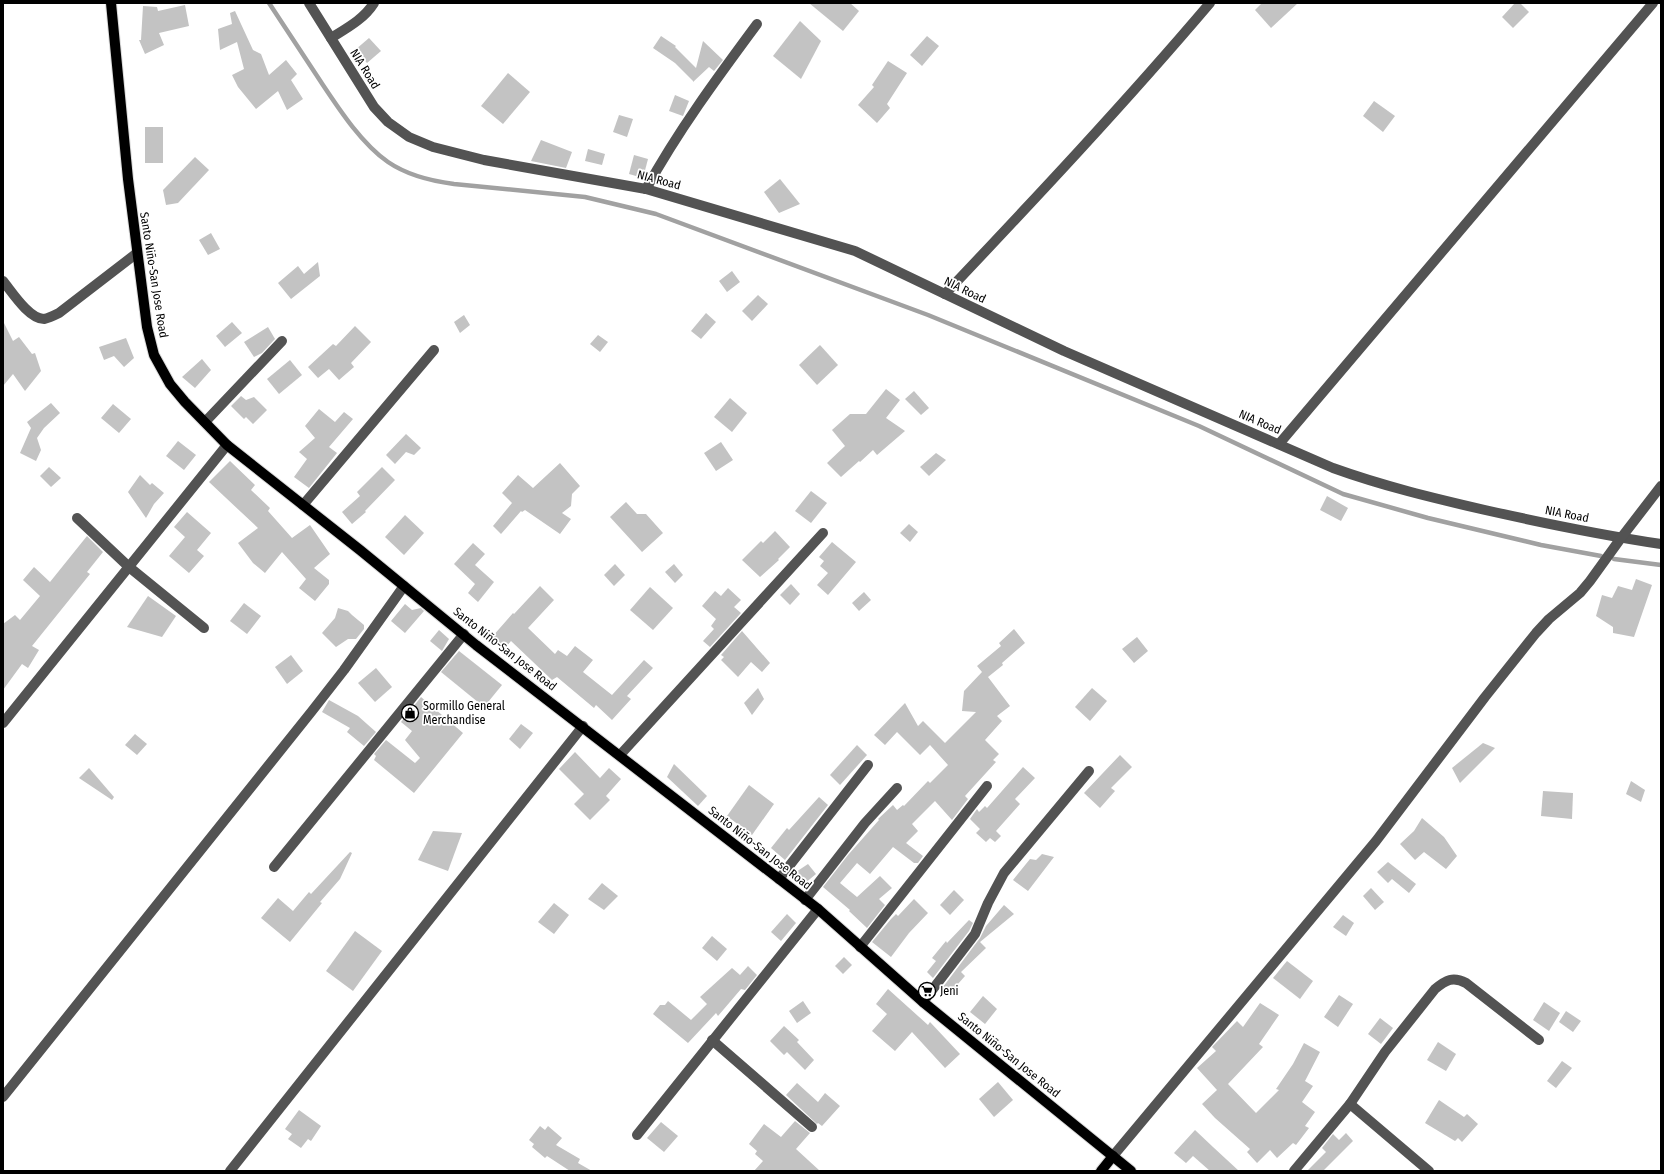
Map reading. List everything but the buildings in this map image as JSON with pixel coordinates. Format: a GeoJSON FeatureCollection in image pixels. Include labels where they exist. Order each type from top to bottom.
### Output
{"type":"FeatureCollection","features":[{"type":"Feature","properties":{"kind":"main road","name":"Santo Niño-San Jose Road"},"geometry":{"type":"LineString","coordinates":[[110,3],[136,253],[147,327],[154,354],[170,384],[227,445],[476,644],[584,726],[818,909],[923,1002],[1131,1171]]}},
{"type":"Feature","properties":{"kind":"main road"},"geometry":{"type":"LineString","coordinates":[[1102,1171],[1113,1156]]}},
{"type":"Feature","properties":{"kind":"street","name":"NIA Road"},"geometry":{"type":"LineString","coordinates":[[309,3],[374,107],[388,122],[409,137],[433,147],[484,160],[646,189],[855,252],[1064,351],[1333,468],[1397,490],[1551,525],[1661,544]]}},
{"type":"Feature","properties":{"kind":"street"},"geometry":{"type":"LineString","coordinates":[[331,38],[369,12],[374,3]]}},
{"type":"Feature","properties":{"kind":"street"},"geometry":{"type":"LineString","coordinates":[[944,294],[1129,96],[1210,3]]}},
{"type":"Feature","properties":{"kind":"street"},"geometry":{"type":"LineString","coordinates":[[1279,444],[1653,3]]}},
{"type":"Feature","properties":{"kind":"street"},"geometry":{"type":"LineString","coordinates":[[646,189],[704,94],[757,24]]}},
{"type":"Feature","properties":{"kind":"street"},"geometry":{"type":"LineString","coordinates":[[3,281],[26,310],[44,319],[59,313],[136,253]]}},
{"type":"Feature","properties":{"kind":"street"},"geometry":{"type":"LineString","coordinates":[[205,422],[282,341]]}},
{"type":"Feature","properties":{"kind":"street"},"geometry":{"type":"LineString","coordinates":[[303,505],[434,350]]}},
{"type":"Feature","properties":{"kind":"street"},"geometry":{"type":"LineString","coordinates":[[3,723],[227,445]]}},
{"type":"Feature","properties":{"kind":"street"},"geometry":{"type":"LineString","coordinates":[[1113,1156],[1376,841],[1485,697],[1536,633],[1549,619],[1580,593],[1602,566],[1621,538],[1661,486]]}},
{"type":"Feature","properties":{"kind":"street"},"geometry":{"type":"LineString","coordinates":[[77,518],[129,567],[204,628]]}},
{"type":"Feature","properties":{"kind":"street"},"geometry":{"type":"LineString","coordinates":[[620,755],[823,533]]}},
{"type":"Feature","properties":{"kind":"street"},"geometry":{"type":"LineString","coordinates":[[3,1098],[317,705],[404,586]]}},
{"type":"Feature","properties":{"kind":"street"},"geometry":{"type":"LineString","coordinates":[[274,867],[464,634]]}},
{"type":"Feature","properties":{"kind":"street"},"geometry":{"type":"LineString","coordinates":[[230,1171],[584,726]]}},
{"type":"Feature","properties":{"kind":"street"},"geometry":{"type":"LineString","coordinates":[[779,879],[868,765]]}},
{"type":"Feature","properties":{"kind":"street"},"geometry":{"type":"LineString","coordinates":[[923,1002],[975,934],[1004,873],[1089,771]]}},
{"type":"Feature","properties":{"kind":"street"},"geometry":{"type":"LineString","coordinates":[[860,947],[987,786]]}},
{"type":"Feature","properties":{"kind":"street"},"geometry":{"type":"LineString","coordinates":[[805,900],[865,823],[897,788]]}},
{"type":"Feature","properties":{"kind":"street"},"geometry":{"type":"LineString","coordinates":[[637,1135],[818,909]]}},
{"type":"Feature","properties":{"kind":"street"},"geometry":{"type":"LineString","coordinates":[[1294,1171],[1350,1104],[1385,1052],[1435,989],[1444,982],[1456,979],[1466,983],[1539,1040]]}},
{"type":"Feature","properties":{"kind":"street"},"geometry":{"type":"LineString","coordinates":[[712,1040],[812,1127]]}},
{"type":"Feature","properties":{"kind":"street"},"geometry":{"type":"LineString","coordinates":[[1350,1104],[1429,1171]]}},
{"type":"Feature","properties":{"kind":"waterway"},"geometry":{"type":"LineString","coordinates":[[269,3],[351,125],[378,154],[395,167],[411,174],[454,184],[585,197],[656,214],[928,315],[1199,426],[1343,494],[1428,518],[1541,545],[1601,556]]}},
{"type":"Feature","properties":{"kind":"waterway"},"geometry":{"type":"LineString","coordinates":[[1614,559],[1661,565]]}},
{"type":"Feature","properties":{"kind":"place","name":"Sormillo General Merchandise"},"geometry":{"type":"Point","coordinates":[410,713]}},
{"type":"Feature","properties":{"kind":"place","name":"Jeni"},"geometry":{"type":"Point","coordinates":[927,991]}}]}
